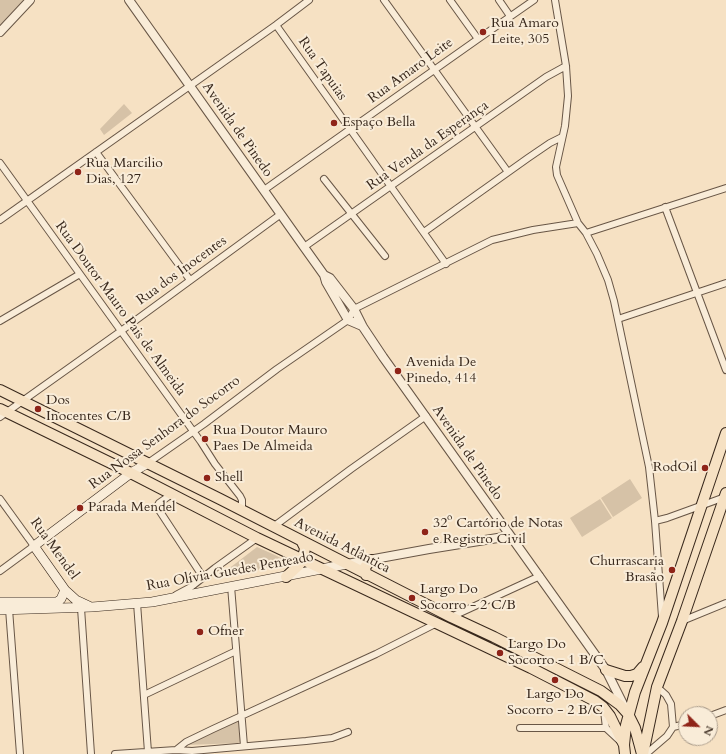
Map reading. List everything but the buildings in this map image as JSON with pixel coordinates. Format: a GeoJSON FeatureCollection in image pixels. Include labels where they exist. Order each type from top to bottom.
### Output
{"type":"FeatureCollection","features":[{"type":"Feature","properties":{"kind":"main road","name":"Avenida Atlântica"},"geometry":{"type":"LineString","coordinates":[[0,390],[148,463],[366,575],[601,691],[620,705],[628,714],[635,728],[642,754]]}},
{"type":"Feature","properties":{"kind":"main road","name":"Avenida Atlântica"},"geometry":{"type":"LineString","coordinates":[[2,413],[172,494],[257,538],[549,677],[603,707],[610,716],[625,749]]}},
{"type":"Feature","properties":{"kind":"main road"},"geometry":{"type":"LineString","coordinates":[[625,749],[628,714],[635,692],[662,623],[726,433]]}},
{"type":"Feature","properties":{"kind":"main road","name":"Rua Nossa Senhora do Socorro"},"geometry":{"type":"LineString","coordinates":[[34,546],[148,463]]}},
{"type":"Feature","properties":{"kind":"main road"},"geometry":{"type":"LineString","coordinates":[[642,754],[657,687],[682,621],[725,496]]}},
{"type":"Feature","properties":{"kind":"main road"},"geometry":{"type":"LineString","coordinates":[[286,577],[303,560],[305,548],[302,542]]}},
{"type":"Feature","properties":{"kind":"main road","name":"Rua Mendel"},"geometry":{"type":"LineString","coordinates":[[34,546],[65,590],[76,600],[92,607]]}},
{"type":"Feature","properties":{"kind":"main road"},"geometry":{"type":"LineString","coordinates":[[366,575],[365,567],[371,560]]}},
{"type":"Feature","properties":{"kind":"main road","name":"Rua Olívia Guedes Penteado"},"geometry":{"type":"LineString","coordinates":[[5,609],[81,608],[137,603],[286,577],[347,564]]}},
{"type":"Feature","properties":{"kind":"main road"},"geometry":{"type":"LineString","coordinates":[[0,602],[57,602],[61,599],[65,590]]}},
{"type":"Feature","properties":{"kind":"main road"},"geometry":{"type":"LineString","coordinates":[[606,670],[625,676],[631,676],[637,674],[645,664]]}},
{"type":"Feature","properties":{"kind":"street"},"geometry":{"type":"LineString","coordinates":[[0,32],[30,0]]}},
{"type":"Feature","properties":{"kind":"street","name":"Avenida de Pinedo"},"geometry":{"type":"LineString","coordinates":[[129,0],[324,275],[326,282],[348,320],[363,327]]}},
{"type":"Feature","properties":{"kind":"street"},"geometry":{"type":"LineString","coordinates":[[0,220],[276,25],[304,2],[309,0]]}},
{"type":"Feature","properties":{"kind":"street"},"geometry":{"type":"LineString","coordinates":[[384,0],[508,172]]}},
{"type":"Feature","properties":{"kind":"street"},"geometry":{"type":"LineString","coordinates":[[450,0],[478,39]]}},
{"type":"Feature","properties":{"kind":"street"},"geometry":{"type":"LineString","coordinates":[[499,0],[510,16]]}},
{"type":"Feature","properties":{"kind":"street","name":"Rua Amaro Leite"},"geometry":{"type":"LineString","coordinates":[[264,190],[534,0]]}},
{"type":"Feature","properties":{"kind":"street"},"geometry":{"type":"LineString","coordinates":[[555,0],[566,66],[568,96],[565,126],[556,167],[556,175],[578,223],[586,233],[608,280],[614,301],[649,467],[655,521],[662,623]]}},
{"type":"Feature","properties":{"kind":"street","name":"Rua Tapuias"},"geometry":{"type":"LineString","coordinates":[[276,25],[446,264]]}},
{"type":"Feature","properties":{"kind":"street","name":"Rua Venda da Esperança"},"geometry":{"type":"LineString","coordinates":[[304,247],[546,77],[566,66]]}},
{"type":"Feature","properties":{"kind":"street"},"geometry":{"type":"LineString","coordinates":[[424,232],[550,143],[562,137]]}},
{"type":"Feature","properties":{"kind":"street"},"geometry":{"type":"LineString","coordinates":[[96,152],[190,280]]}},
{"type":"Feature","properties":{"kind":"street","name":"Rua Doutor Mauro Pais de Almeida"},"geometry":{"type":"LineString","coordinates":[[0,163],[194,431],[215,464],[240,496],[242,500],[242,511]]}},
{"type":"Feature","properties":{"kind":"street"},"geometry":{"type":"LineString","coordinates":[[324,180],[385,256]]}},
{"type":"Feature","properties":{"kind":"street"},"geometry":{"type":"LineString","coordinates":[[586,233],[726,188]]}},
{"type":"Feature","properties":{"kind":"street"},"geometry":{"type":"LineString","coordinates":[[665,207],[726,370]]}},
{"type":"Feature","properties":{"kind":"street","name":"Rua dos Inocentes"},"geometry":{"type":"LineString","coordinates":[[2,413],[22,401],[121,332],[281,214]]}},
{"type":"Feature","properties":{"kind":"street"},"geometry":{"type":"LineString","coordinates":[[348,320],[354,309],[492,240],[533,230],[578,223]]}},
{"type":"Feature","properties":{"kind":"street"},"geometry":{"type":"LineString","coordinates":[[0,321],[80,274]]}},
{"type":"Feature","properties":{"kind":"street","name":"Avenida de Pinedo"},"geometry":{"type":"LineString","coordinates":[[324,275],[330,278],[354,309],[363,327],[606,670],[628,714]]}},
{"type":"Feature","properties":{"kind":"street"},"geometry":{"type":"LineString","coordinates":[[618,319],[726,283]]}},
{"type":"Feature","properties":{"kind":"street","name":"Rua Nossa Senhora do Socorro"},"geometry":{"type":"LineString","coordinates":[[148,463],[194,431],[277,369],[348,320]]}},
{"type":"Feature","properties":{"kind":"street"},"geometry":{"type":"LineString","coordinates":[[273,527],[426,416]]}},
{"type":"Feature","properties":{"kind":"street"},"geometry":{"type":"LineString","coordinates":[[172,494],[159,503],[157,507],[203,577]]}},
{"type":"Feature","properties":{"kind":"street"},"geometry":{"type":"LineString","coordinates":[[655,521],[667,518],[725,496]]}},
{"type":"Feature","properties":{"kind":"street","name":"Rua Mendel"},"geometry":{"type":"LineString","coordinates":[[0,499],[34,546]]}},
{"type":"Feature","properties":{"kind":"street","name":"Rua Olívia Guedes Penteado"},"geometry":{"type":"LineString","coordinates":[[347,564],[510,536]]}},
{"type":"Feature","properties":{"kind":"street"},"geometry":{"type":"LineString","coordinates":[[171,598],[191,587],[257,538]]}},
{"type":"Feature","properties":{"kind":"street","name":"Rua Nossa Senhora do Socorro"},"geometry":{"type":"LineString","coordinates":[[0,570],[34,546]]}},
{"type":"Feature","properties":{"kind":"street"},"geometry":{"type":"LineString","coordinates":[[451,617],[540,576]]}},
{"type":"Feature","properties":{"kind":"street"},"geometry":{"type":"LineString","coordinates":[[231,586],[244,746]]}},
{"type":"Feature","properties":{"kind":"street"},"geometry":{"type":"LineString","coordinates":[[137,603],[148,752]]}},
{"type":"Feature","properties":{"kind":"street"},"geometry":{"type":"LineString","coordinates":[[682,621],[726,603]]}},
{"type":"Feature","properties":{"kind":"street"},"geometry":{"type":"LineString","coordinates":[[81,608],[91,754]]}},
{"type":"Feature","properties":{"kind":"street"},"geometry":{"type":"LineString","coordinates":[[5,609],[20,754]]}},
{"type":"Feature","properties":{"kind":"street"},"geometry":{"type":"LineString","coordinates":[[176,750],[186,742],[437,624]]}},
{"type":"Feature","properties":{"kind":"street"},"geometry":{"type":"LineString","coordinates":[[144,695],[236,651]]}},
{"type":"Feature","properties":{"kind":"street"},"geometry":{"type":"LineString","coordinates":[[646,754],[669,734],[673,727],[671,704],[666,695],[657,687]]}},
{"type":"Feature","properties":{"kind":"street"},"geometry":{"type":"LineString","coordinates":[[603,707],[606,728],[625,749]]}},
{"type":"Feature","properties":{"kind":"street"},"geometry":{"type":"LineString","coordinates":[[673,727],[678,726]]}},
{"type":"Feature","properties":{"kind":"street"},"geometry":{"type":"LineString","coordinates":[[520,728],[606,728]]}},
{"type":"Feature","properties":{"kind":"street"},"geometry":{"type":"LineString","coordinates":[[116,754],[176,750],[192,751],[326,739],[348,732]]}},
{"type":"Feature","properties":{"kind":"shaded area"},"geometry":{"type":"Polygon","coordinates":[[[0,0],[25,0],[0,26],[0,0]]]}},
{"type":"Feature","properties":{"kind":"shaded area"},"geometry":{"type":"Polygon","coordinates":[[[124,104],[132,113],[104,135],[100,129],[124,104]]]}},
{"type":"Feature","properties":{"kind":"shaded area"},"geometry":{"type":"Polygon","coordinates":[[[630,479],[642,498],[613,517],[601,498],[630,479]]]}},
{"type":"Feature","properties":{"kind":"shaded area"},"geometry":{"type":"Polygon","coordinates":[[[600,499],[612,518],[582,537],[570,518],[600,499]]]}},
{"type":"Feature","properties":{"kind":"shaded area"},"geometry":{"type":"Polygon","coordinates":[[[257,547],[292,564],[227,575],[227,570],[257,547]]]}},
{"type":"Feature","properties":{"kind":"shaded area"},"geometry":{"type":"Polygon","coordinates":[[[238,720],[241,743],[186,745],[238,720]]]}},
{"type":"Feature","properties":{"kind":"place","name":"Rua Amaro Leite, 305"},"geometry":{"type":"Point","coordinates":[483,32]}},
{"type":"Feature","properties":{"kind":"place","name":"Espaço Bella"},"geometry":{"type":"Point","coordinates":[334,123]}},
{"type":"Feature","properties":{"kind":"place","name":"Rua Marcilio Dias, 127"},"geometry":{"type":"Point","coordinates":[78,172]}},
{"type":"Feature","properties":{"kind":"place","name":"Avenida De Pinedo, 414"},"geometry":{"type":"Point","coordinates":[398,371]}},
{"type":"Feature","properties":{"kind":"place","name":"Dos Inocentes C/B"},"geometry":{"type":"Point","coordinates":[38,409]}},
{"type":"Feature","properties":{"kind":"place","name":"Rua Doutor Mauro Paes De Almeida"},"geometry":{"type":"Point","coordinates":[205,439]}},
{"type":"Feature","properties":{"kind":"place","name":"RodOil"},"geometry":{"type":"Point","coordinates":[705,468]}},
{"type":"Feature","properties":{"kind":"place","name":"Shell"},"geometry":{"type":"Point","coordinates":[207,478]}},
{"type":"Feature","properties":{"kind":"place","name":"Parada Mendel"},"geometry":{"type":"Point","coordinates":[80,508]}},
{"type":"Feature","properties":{"kind":"place","name":"32º Cartório de Notas e Registro Civil"},"geometry":{"type":"Point","coordinates":[425,532]}},
{"type":"Feature","properties":{"kind":"place","name":"Churrascaria Brasão"},"geometry":{"type":"Point","coordinates":[672,570]}},
{"type":"Feature","properties":{"kind":"place","name":"Largo Do Socorro - 2 C/B"},"geometry":{"type":"Point","coordinates":[412,598]}},
{"type":"Feature","properties":{"kind":"place","name":"Ofner"},"geometry":{"type":"Point","coordinates":[200,632]}},
{"type":"Feature","properties":{"kind":"place","name":"Largo Do Socorro - 1 B/C"},"geometry":{"type":"Point","coordinates":[500,653]}},
{"type":"Feature","properties":{"kind":"place","name":"Largo Do Socorro - 2 B/C"},"geometry":{"type":"Point","coordinates":[555,680]}}]}
